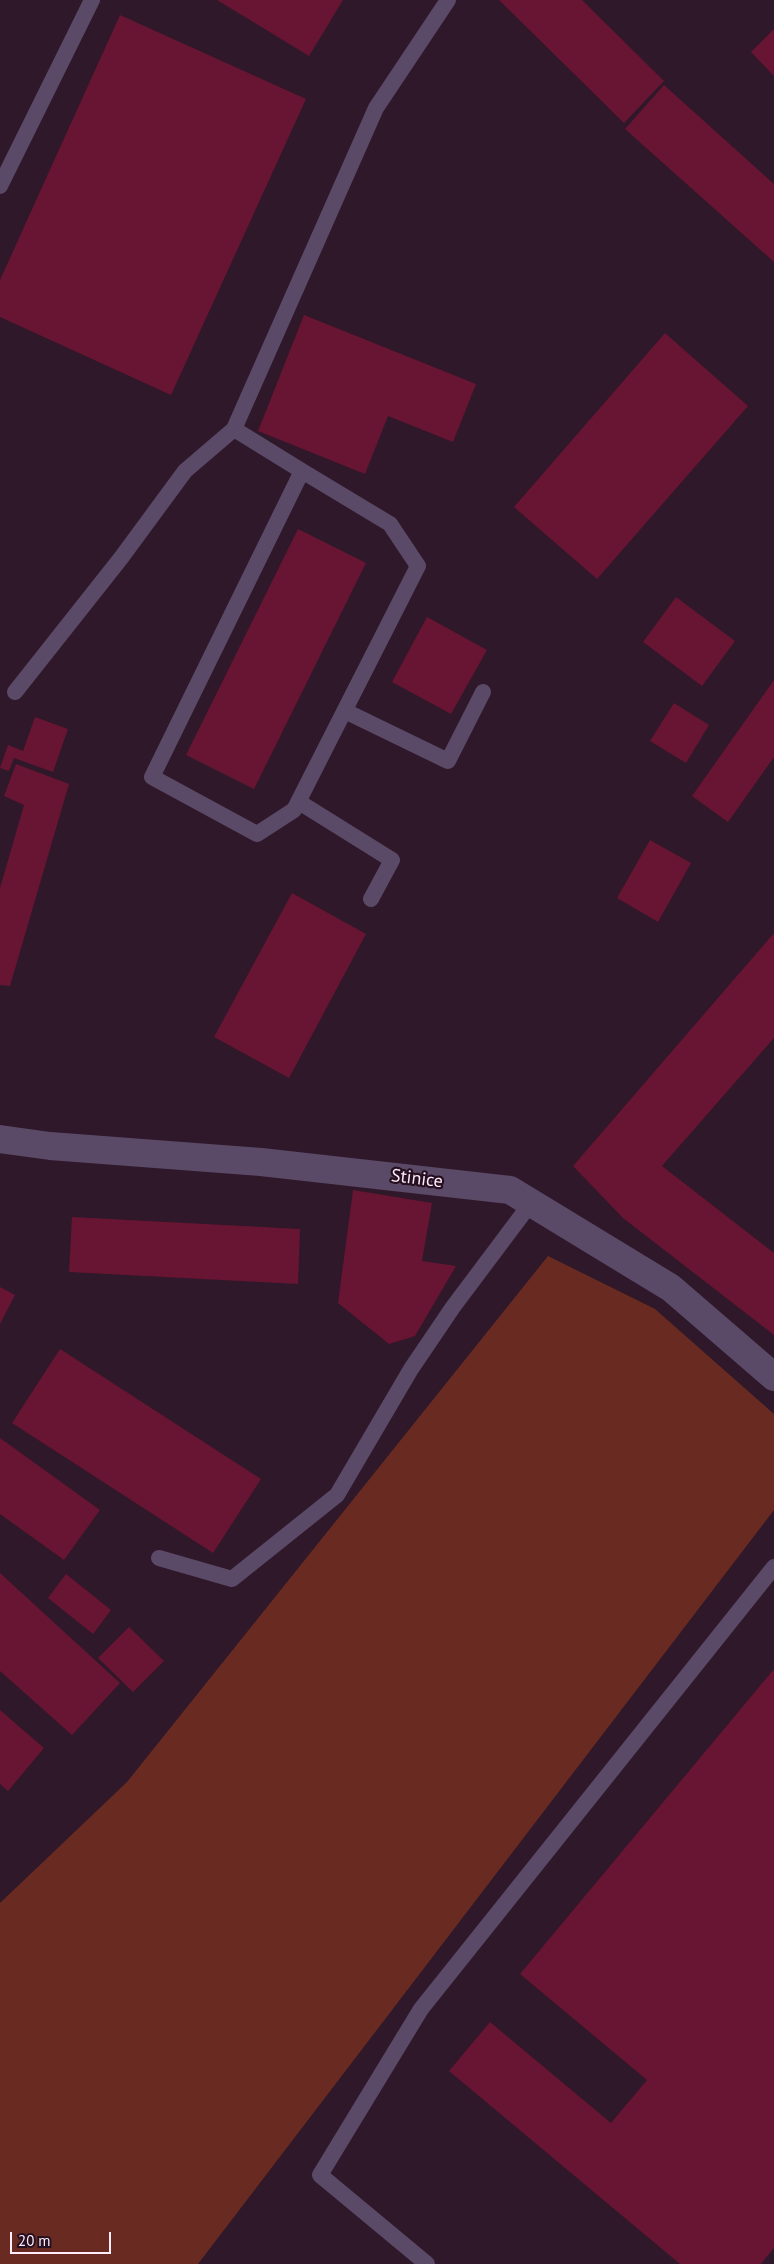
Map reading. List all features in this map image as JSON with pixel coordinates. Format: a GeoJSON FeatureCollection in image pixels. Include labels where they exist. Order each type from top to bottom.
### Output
{"type":"FeatureCollection","features":[{"type":"Feature","properties":{"kind":"street","name":"Stinice"},"geometry":{"type":"LineString","coordinates":[[0,1139],[50,1146],[261,1162],[510,1190],[672,1288],[774,1377]]}},
{"type":"Feature","properties":{"kind":"lane"},"geometry":{"type":"LineString","coordinates":[[0,186],[92,0]]}},
{"type":"Feature","properties":{"kind":"lane"},"geometry":{"type":"LineString","coordinates":[[15,692],[121,558],[185,471],[234,429],[376,108],[448,0]]}},
{"type":"Feature","properties":{"kind":"lane"},"geometry":{"type":"LineString","coordinates":[[234,429],[390,524],[418,566],[294,810],[257,834],[152,777],[302,471]]}},
{"type":"Feature","properties":{"kind":"lane"},"geometry":{"type":"LineString","coordinates":[[344,711],[448,761],[483,692]]}},
{"type":"Feature","properties":{"kind":"lane"},"geometry":{"type":"LineString","coordinates":[[298,802],[392,860],[371,899]]}},
{"type":"Feature","properties":{"kind":"lane"},"geometry":{"type":"LineString","coordinates":[[159,1558],[232,1579],[337,1495],[416,1361],[452,1307],[531,1203]]}},
{"type":"Feature","properties":{"kind":"lane"},"geometry":{"type":"LineString","coordinates":[[427,2264],[320,2175],[421,2009],[774,1566]]}},
{"type":"Feature","properties":{"kind":"shaded area"},"geometry":{"type":"Polygon","coordinates":[[[548,1256],[655,1309],[774,1414],[774,1510],[198,2264],[0,2264],[0,1903],[127,1782],[548,1256]]]}},
{"type":"Feature","properties":{"kind":"building"},"geometry":{"type":"Polygon","coordinates":[[[217,0],[343,0],[309,56],[217,0]]]}},
{"type":"Feature","properties":{"kind":"building"},"geometry":{"type":"Polygon","coordinates":[[[499,0],[582,0],[664,81],[624,123],[499,0]]]}},
{"type":"Feature","properties":{"kind":"building"},"geometry":{"type":"Polygon","coordinates":[[[120,15],[306,99],[171,395],[0,317],[0,280],[120,15]]]}},
{"type":"Feature","properties":{"kind":"building"},"geometry":{"type":"Polygon","coordinates":[[[774,29],[774,76],[751,52],[774,29]]]}},
{"type":"Feature","properties":{"kind":"building"},"geometry":{"type":"Polygon","coordinates":[[[664,85],[774,184],[774,262],[625,129],[664,85]]]}},
{"type":"Feature","properties":{"kind":"building"},"geometry":{"type":"Polygon","coordinates":[[[304,315],[476,384],[453,442],[388,416],[365,474],[258,431],[304,315]]]}},
{"type":"Feature","properties":{"kind":"building"},"geometry":{"type":"Polygon","coordinates":[[[665,333],[748,406],[597,579],[514,507],[665,333]]]}},
{"type":"Feature","properties":{"kind":"building"},"geometry":{"type":"Polygon","coordinates":[[[298,529],[366,563],[254,789],[186,755],[298,529]]]}},
{"type":"Feature","properties":{"kind":"building"},"geometry":{"type":"Polygon","coordinates":[[[676,597],[735,641],[702,686],[643,642],[676,597]]]}},
{"type":"Feature","properties":{"kind":"building"},"geometry":{"type":"Polygon","coordinates":[[[427,617],[487,650],[451,714],[392,682],[427,617]]]}},
{"type":"Feature","properties":{"kind":"building"},"geometry":{"type":"Polygon","coordinates":[[[774,680],[774,757],[728,822],[692,796],[774,680]]]}},
{"type":"Feature","properties":{"kind":"building"},"geometry":{"type":"Polygon","coordinates":[[[674,703],[709,725],[686,763],[650,741],[674,703]]]}},
{"type":"Feature","properties":{"kind":"building"},"geometry":{"type":"Polygon","coordinates":[[[35,717],[68,729],[53,772],[14,758],[9,771],[0,768],[8,745],[23,751],[35,717]]]}},
{"type":"Feature","properties":{"kind":"building"},"geometry":{"type":"Polygon","coordinates":[[[16,764],[69,784],[10,986],[0,985],[0,888],[24,805],[4,796],[16,764]]]}},
{"type":"Feature","properties":{"kind":"building"},"geometry":{"type":"Polygon","coordinates":[[[650,840],[691,863],[658,922],[617,898],[650,840]]]}},
{"type":"Feature","properties":{"kind":"building"},"geometry":{"type":"Polygon","coordinates":[[[292,893],[366,934],[289,1078],[214,1037],[292,893]]]}},
{"type":"Feature","properties":{"kind":"building"},"geometry":{"type":"Polygon","coordinates":[[[774,933],[774,1038],[662,1166],[774,1253],[774,1335],[623,1218],[573,1166],[774,933]]]}},
{"type":"Feature","properties":{"kind":"building"},"geometry":{"type":"Polygon","coordinates":[[[353,1190],[432,1203],[422,1261],[456,1266],[415,1336],[389,1344],[338,1303],[353,1190]]]}},
{"type":"Feature","properties":{"kind":"building"},"geometry":{"type":"Polygon","coordinates":[[[72,1217],[300,1229],[298,1284],[69,1272],[72,1217]]]}},
{"type":"Feature","properties":{"kind":"building"},"geometry":{"type":"Polygon","coordinates":[[[0,1287],[15,1295],[0,1324],[0,1287]]]}},
{"type":"Feature","properties":{"kind":"building"},"geometry":{"type":"Polygon","coordinates":[[[60,1349],[261,1479],[213,1553],[12,1423],[60,1349]]]}},
{"type":"Feature","properties":{"kind":"building"},"geometry":{"type":"Polygon","coordinates":[[[0,1438],[100,1510],[64,1560],[0,1514],[0,1438]]]}},
{"type":"Feature","properties":{"kind":"building"},"geometry":{"type":"Polygon","coordinates":[[[0,1573],[120,1683],[72,1735],[0,1671],[0,1573]]]}},
{"type":"Feature","properties":{"kind":"building"},"geometry":{"type":"Polygon","coordinates":[[[66,1574],[111,1610],[93,1634],[48,1598],[66,1574]]]}},
{"type":"Feature","properties":{"kind":"building"},"geometry":{"type":"Polygon","coordinates":[[[129,1627],[164,1661],[133,1692],[98,1658],[129,1627]]]}},
{"type":"Feature","properties":{"kind":"building"},"geometry":{"type":"Polygon","coordinates":[[[774,1669],[774,2248],[761,2264],[680,2264],[449,2071],[490,2022],[611,2123],[647,2080],[520,1974],[774,1669]]]}},
{"type":"Feature","properties":{"kind":"building"},"geometry":{"type":"Polygon","coordinates":[[[0,1710],[44,1748],[8,1791],[0,1784],[0,1710]]]}}]}
